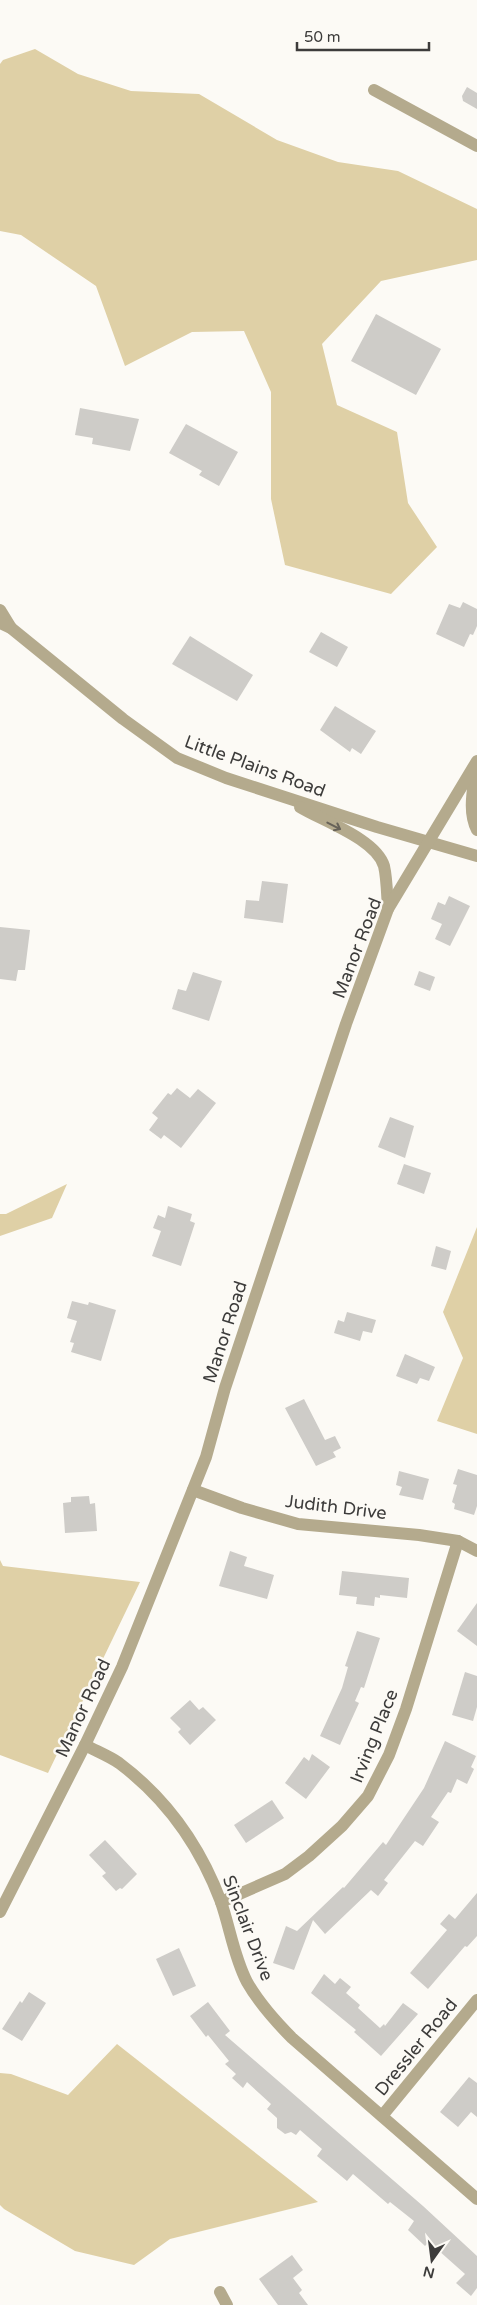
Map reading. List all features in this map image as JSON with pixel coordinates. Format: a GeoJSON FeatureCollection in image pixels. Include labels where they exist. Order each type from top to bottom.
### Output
{"type":"FeatureCollection","features":[{"type":"Feature","properties":{"kind":"street"},"geometry":{"type":"LineString","coordinates":[[374,90],[477,146]]}},
{"type":"Feature","properties":{"kind":"street","name":"Little Plains Road"},"geometry":{"type":"LineString","coordinates":[[0,610],[5,625],[123,720],[177,758],[226,778],[477,856]]}},
{"type":"Feature","properties":{"kind":"street"},"geometry":{"type":"LineString","coordinates":[[477,761],[472,808],[474,824],[477,830]]}},
{"type":"Feature","properties":{"kind":"street","name":"Manor Road"},"geometry":{"type":"LineString","coordinates":[[0,1912],[85,1745],[122,1667],[206,1457],[225,1388],[346,1024],[388,909],[477,761]]}},
{"type":"Feature","properties":{"kind":"street"},"geometry":{"type":"LineString","coordinates":[[276,794],[365,842],[378,854],[384,866],[388,909]]}},
{"type":"Feature","properties":{"kind":"street","name":"Judith Drive"},"geometry":{"type":"LineString","coordinates":[[192,1490],[242,1508],[298,1524],[371,1530],[458,1541],[477,1551]]}},
{"type":"Feature","properties":{"kind":"street","name":"Irving Place"},"geometry":{"type":"LineString","coordinates":[[221,1902],[285,1874],[329,1838],[368,1796],[389,1755],[406,1709],[458,1541]]}},
{"type":"Feature","properties":{"kind":"street","name":"Sinclair Drive"},"geometry":{"type":"LineString","coordinates":[[85,1745],[118,1762],[154,1793],[175,1817],[198,1850],[221,1902],[247,1981],[268,2012],[292,2038],[477,2199]]}},
{"type":"Feature","properties":{"kind":"street","name":"Dressler Road"},"geometry":{"type":"LineString","coordinates":[[382,2116],[477,2000]]}},
{"type":"Feature","properties":{"kind":"street"},"geometry":{"type":"LineString","coordinates":[[220,2292],[227,2305]]}},
{"type":"Feature","properties":{"kind":"shaded area"},"geometry":{"type":"Polygon","coordinates":[[[35,49],[78,74],[131,91],[199,94],[277,140],[338,162],[398,171],[477,209],[477,260],[381,281],[322,344],[337,405],[397,432],[408,503],[437,547],[391,594],[285,565],[271,499],[271,392],[244,331],[192,332],[125,366],[96,286],[21,235],[0,231],[0,64],[3,60],[35,49]]]}},
{"type":"Feature","properties":{"kind":"shaded area"},"geometry":{"type":"Polygon","coordinates":[[[67,1184],[52,1218],[0,1236],[0,1214],[6,1214],[67,1184]]]}},
{"type":"Feature","properties":{"kind":"shaded area"},"geometry":{"type":"Polygon","coordinates":[[[477,1227],[477,1434],[437,1421],[463,1358],[443,1312],[477,1227]]]}},
{"type":"Feature","properties":{"kind":"shaded area"},"geometry":{"type":"Polygon","coordinates":[[[0,1560],[3,1566],[140,1582],[48,1773],[0,1755],[0,1560]]]}},
{"type":"Feature","properties":{"kind":"shaded area"},"geometry":{"type":"Polygon","coordinates":[[[117,2044],[318,2202],[170,2239],[134,2265],[75,2251],[4,2209],[0,2205],[0,2073],[11,2074],[68,2095],[117,2044]]]}},
{"type":"Feature","properties":{"kind":"building"},"geometry":{"type":"Polygon","coordinates":[[[467,87],[477,93],[477,109],[463,101],[462,96],[467,87]]]}},
{"type":"Feature","properties":{"kind":"building"},"geometry":{"type":"Polygon","coordinates":[[[376,314],[441,349],[416,395],[351,361],[376,314]]]}},
{"type":"Feature","properties":{"kind":"building"},"geometry":{"type":"Polygon","coordinates":[[[80,408],[139,419],[130,451],[92,444],[93,438],[75,435],[80,408]]]}},
{"type":"Feature","properties":{"kind":"building"},"geometry":{"type":"Polygon","coordinates":[[[186,424],[238,452],[219,486],[199,475],[202,471],[169,453],[186,424]]]}},
{"type":"Feature","properties":{"kind":"building"},"geometry":{"type":"Polygon","coordinates":[[[463,602],[477,609],[477,626],[473,635],[470,634],[464,647],[436,634],[449,604],[460,608],[463,602]]]}},
{"type":"Feature","properties":{"kind":"building"},"geometry":{"type":"Polygon","coordinates":[[[321,632],[348,647],[337,667],[309,652],[321,632]]]}},
{"type":"Feature","properties":{"kind":"building"},"geometry":{"type":"Polygon","coordinates":[[[190,636],[253,675],[237,701],[172,664],[190,636]]]}},
{"type":"Feature","properties":{"kind":"building"},"geometry":{"type":"Polygon","coordinates":[[[335,706],[376,731],[361,754],[352,748],[350,752],[320,730],[335,706]]]}},
{"type":"Feature","properties":{"kind":"building"},"geometry":{"type":"Polygon","coordinates":[[[262,881],[288,884],[283,923],[244,918],[246,900],[259,901],[262,881]]]}},
{"type":"Feature","properties":{"kind":"building"},"geometry":{"type":"Polygon","coordinates":[[[449,896],[470,906],[450,946],[435,939],[442,924],[431,919],[438,902],[445,905],[449,896]]]}},
{"type":"Feature","properties":{"kind":"building"},"geometry":{"type":"Polygon","coordinates":[[[0,927],[30,930],[25,970],[18,970],[16,981],[0,979],[0,927]]]}},
{"type":"Feature","properties":{"kind":"building"},"geometry":{"type":"Polygon","coordinates":[[[419,971],[435,977],[430,991],[414,985],[419,971]]]}},
{"type":"Feature","properties":{"kind":"building"},"geometry":{"type":"Polygon","coordinates":[[[193,972],[222,981],[209,1021],[172,1009],[178,989],[186,991],[193,972]]]}},
{"type":"Feature","properties":{"kind":"building"},"geometry":{"type":"Polygon","coordinates":[[[177,1088],[190,1098],[198,1089],[216,1103],[181,1148],[164,1135],[161,1139],[149,1130],[158,1118],[152,1113],[168,1093],[171,1095],[177,1088]]]}},
{"type":"Feature","properties":{"kind":"building"},"geometry":{"type":"Polygon","coordinates":[[[390,1117],[414,1126],[405,1158],[378,1147],[390,1117]]]}},
{"type":"Feature","properties":{"kind":"building"},"geometry":{"type":"Polygon","coordinates":[[[404,1164],[431,1173],[424,1194],[397,1184],[404,1164]]]}},
{"type":"Feature","properties":{"kind":"building"},"geometry":{"type":"Polygon","coordinates":[[[168,1206],[192,1214],[190,1221],[195,1223],[181,1266],[152,1256],[161,1231],[153,1228],[158,1215],[165,1218],[168,1206]]]}},
{"type":"Feature","properties":{"kind":"building"},"geometry":{"type":"Polygon","coordinates":[[[436,1246],[451,1251],[446,1270],[431,1266],[436,1246]]]}},
{"type":"Feature","properties":{"kind":"building"},"geometry":{"type":"Polygon","coordinates":[[[72,1301],[88,1305],[89,1302],[116,1310],[101,1361],[71,1352],[74,1343],[70,1342],[77,1321],[67,1318],[72,1301]]]}},
{"type":"Feature","properties":{"kind":"building"},"geometry":{"type":"Polygon","coordinates":[[[347,1312],[376,1320],[372,1333],[363,1331],[360,1341],[334,1333],[338,1320],[344,1322],[347,1312]]]}},
{"type":"Feature","properties":{"kind":"building"},"geometry":{"type":"Polygon","coordinates":[[[405,1354],[435,1367],[429,1381],[420,1378],[417,1384],[396,1376],[405,1354]]]}},
{"type":"Feature","properties":{"kind":"building"},"geometry":{"type":"Polygon","coordinates":[[[304,1399],[325,1440],[335,1436],[341,1448],[333,1452],[336,1457],[316,1466],[285,1408],[304,1399]]]}},
{"type":"Feature","properties":{"kind":"building"},"geometry":{"type":"Polygon","coordinates":[[[458,1469],[477,1475],[477,1506],[474,1515],[454,1509],[455,1504],[452,1502],[457,1485],[453,1484],[458,1469]]]}},
{"type":"Feature","properties":{"kind":"building"},"geometry":{"type":"Polygon","coordinates":[[[399,1471],[429,1479],[423,1500],[399,1495],[402,1487],[396,1485],[399,1471]]]}},
{"type":"Feature","properties":{"kind":"building"},"geometry":{"type":"Polygon","coordinates":[[[89,1496],[90,1504],[95,1503],[97,1531],[65,1533],[63,1503],[71,1502],[71,1497],[89,1496]]]}},
{"type":"Feature","properties":{"kind":"building"},"geometry":{"type":"Polygon","coordinates":[[[230,1551],[247,1557],[244,1566],[274,1575],[267,1599],[219,1586],[230,1551]]]}},
{"type":"Feature","properties":{"kind":"building"},"geometry":{"type":"Polygon","coordinates":[[[342,1571],[409,1578],[407,1598],[380,1595],[380,1598],[375,1597],[374,1606],[356,1604],[357,1597],[339,1595],[342,1571]]]}},
{"type":"Feature","properties":{"kind":"building"},"geometry":{"type":"Polygon","coordinates":[[[477,1603],[477,1646],[457,1631],[477,1603]]]}},
{"type":"Feature","properties":{"kind":"building"},"geometry":{"type":"Polygon","coordinates":[[[357,1631],[380,1638],[364,1688],[361,1687],[355,1701],[359,1703],[340,1745],[320,1736],[342,1688],[348,1667],[345,1666],[357,1631]]]}},
{"type":"Feature","properties":{"kind":"building"},"geometry":{"type":"Polygon","coordinates":[[[465,1672],[477,1676],[477,1707],[473,1721],[452,1715],[465,1672]]]}},
{"type":"Feature","properties":{"kind":"building"},"geometry":{"type":"Polygon","coordinates":[[[190,1700],[199,1710],[203,1707],[216,1720],[190,1745],[178,1732],[181,1729],[170,1718],[190,1700]]]}},
{"type":"Feature","properties":{"kind":"building"},"geometry":{"type":"Polygon","coordinates":[[[445,1741],[476,1756],[471,1767],[474,1769],[467,1784],[457,1779],[451,1793],[448,1792],[431,1817],[439,1822],[423,1846],[415,1841],[384,1880],[388,1883],[378,1896],[371,1890],[325,1934],[313,1920],[294,1970],[273,1963],[286,1926],[297,1931],[344,1888],[383,1842],[386,1845],[424,1788],[445,1741]]]}},
{"type":"Feature","properties":{"kind":"building"},"geometry":{"type":"Polygon","coordinates":[[[312,1754],[330,1767],[306,1799],[285,1783],[304,1757],[309,1761],[312,1754]]]}},
{"type":"Feature","properties":{"kind":"building"},"geometry":{"type":"Polygon","coordinates":[[[272,1800],[284,1818],[246,1843],[234,1825],[272,1800]]]}},
{"type":"Feature","properties":{"kind":"building"},"geometry":{"type":"Polygon","coordinates":[[[105,1840],[137,1874],[122,1889],[120,1888],[116,1891],[102,1876],[106,1873],[89,1855],[105,1840]]]}},
{"type":"Feature","properties":{"kind":"building"},"geometry":{"type":"Polygon","coordinates":[[[477,1893],[477,1936],[467,1947],[465,1946],[428,1989],[410,1973],[447,1930],[440,1924],[449,1914],[455,1919],[477,1893]]]}},
{"type":"Feature","properties":{"kind":"building"},"geometry":{"type":"Polygon","coordinates":[[[179,1948],[196,1986],[173,1996],[156,1959],[179,1948]]]}},
{"type":"Feature","properties":{"kind":"building"},"geometry":{"type":"Polygon","coordinates":[[[324,1974],[335,1984],[340,1978],[351,1987],[346,1993],[360,2005],[358,2008],[380,2028],[384,2024],[385,2026],[403,2003],[418,2014],[381,2056],[354,2032],[356,2030],[311,1993],[324,1974]]]}},
{"type":"Feature","properties":{"kind":"building"},"geometry":{"type":"Polygon","coordinates":[[[29,1992],[46,2003],[22,2041],[2,2029],[20,2001],[22,2003],[29,1992]]]}},
{"type":"Feature","properties":{"kind":"building"},"geometry":{"type":"Polygon","coordinates":[[[208,2002],[230,2031],[225,2035],[423,2206],[477,2256],[477,2288],[471,2296],[456,2283],[465,2274],[429,2242],[425,2246],[408,2230],[414,2221],[390,2202],[388,2204],[353,2174],[347,2181],[317,2156],[322,2149],[300,2130],[296,2135],[291,2132],[285,2134],[277,2128],[277,2118],[267,2109],[271,2104],[247,2082],[243,2088],[232,2078],[236,2074],[225,2064],[229,2061],[208,2035],[206,2037],[190,2016],[208,2002]]]}},
{"type":"Feature","properties":{"kind":"building"},"geometry":{"type":"Polygon","coordinates":[[[469,2077],[477,2083],[477,2117],[471,2112],[458,2127],[440,2112],[469,2077]]]}},
{"type":"Feature","properties":{"kind":"building"},"geometry":{"type":"Polygon","coordinates":[[[292,2255],[303,2270],[293,2278],[302,2290],[299,2293],[308,2305],[278,2305],[259,2279],[292,2255]]]}}]}
